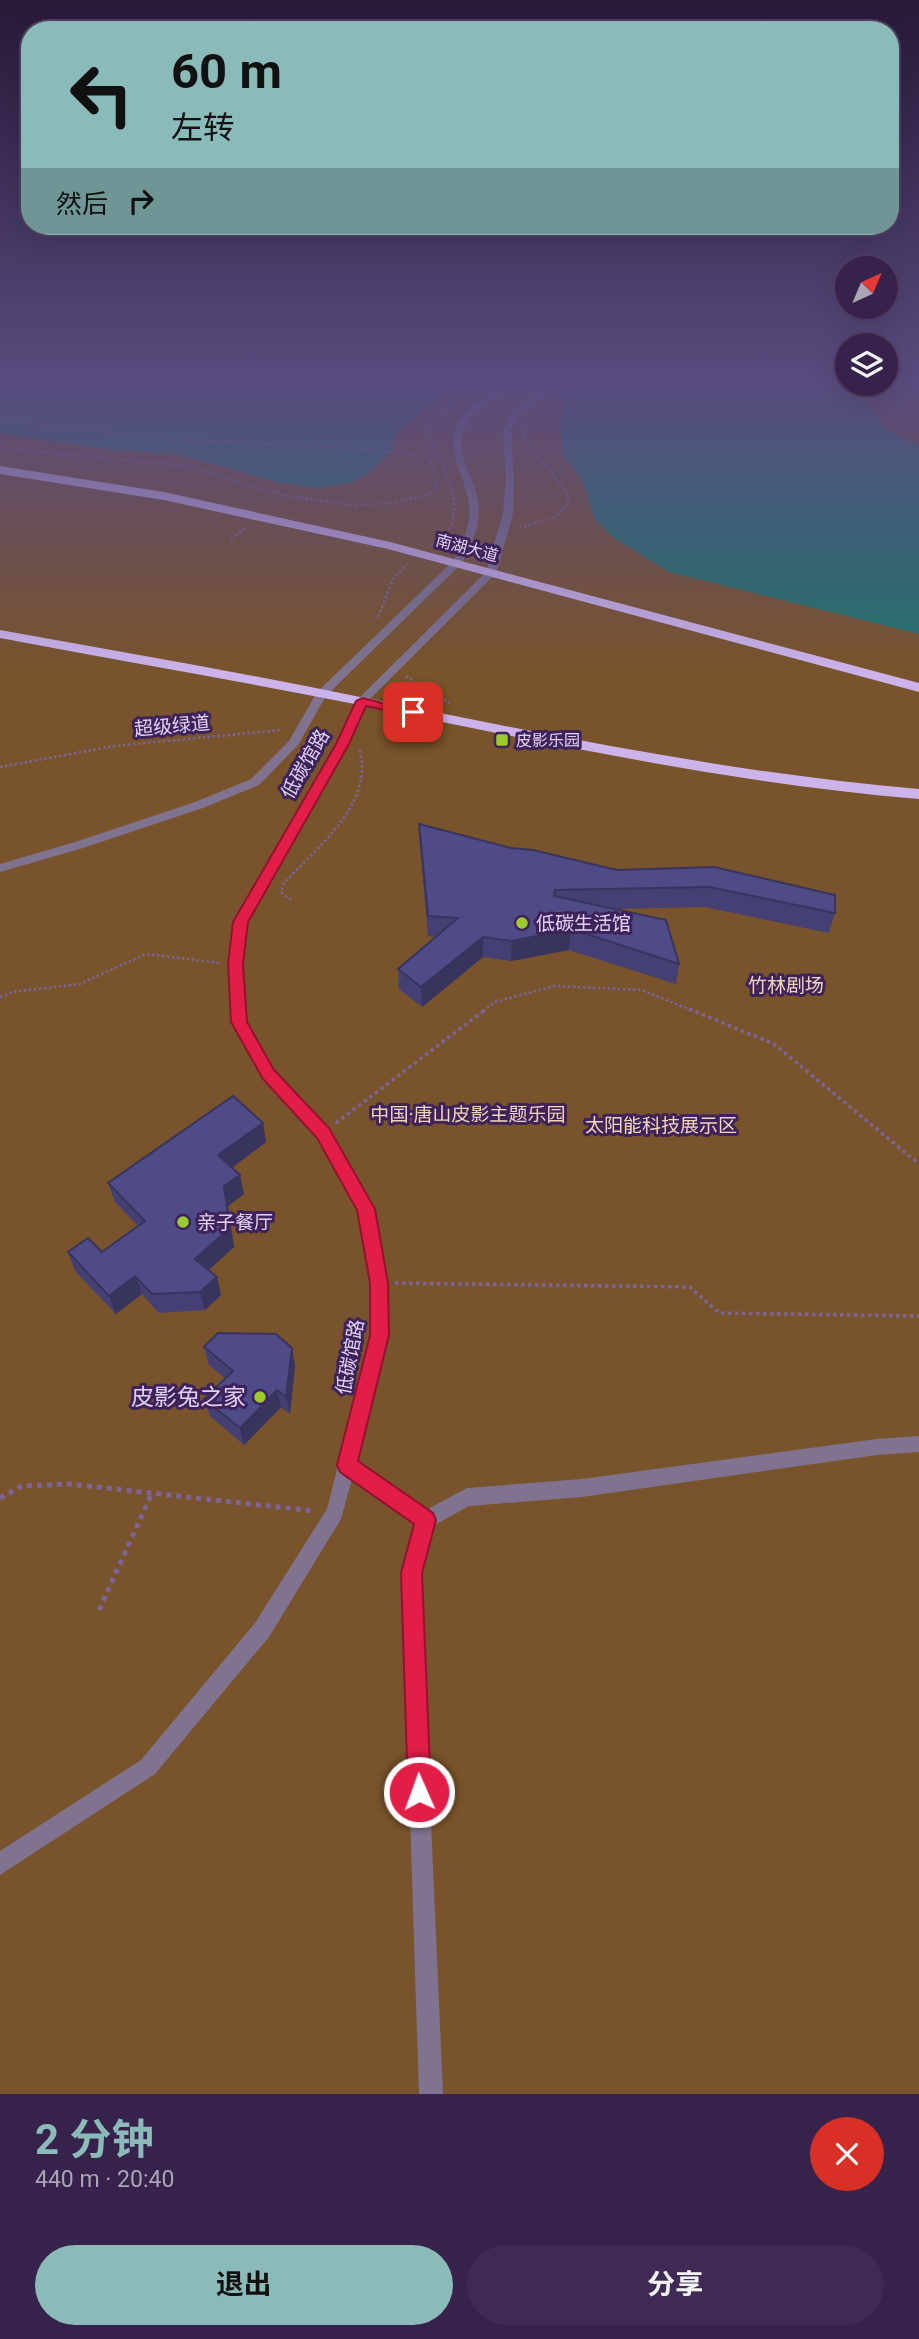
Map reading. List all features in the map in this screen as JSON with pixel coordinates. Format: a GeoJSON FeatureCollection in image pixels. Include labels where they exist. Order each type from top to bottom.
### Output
{"type":"FeatureCollection","features":[{"type":"Feature","properties":{"kind":"highway","name":"南湖大道"},"geometry":{"type":"LineString","coordinates":[[53,479],[188,501],[457,563],[919,688]]}},
{"type":"Feature","properties":{"kind":"highway"},"geometry":{"type":"LineString","coordinates":[[0,634],[362,701],[586,749],[712,772],[919,794]]}},
{"type":"Feature","properties":{"kind":"street"},"geometry":{"type":"LineString","coordinates":[[0,868],[115,834],[255,782],[294,743],[321,694],[457,563],[464,552],[472,523],[474,506],[467,479]]}},
{"type":"Feature","properties":{"kind":"street"},"geometry":{"type":"LineString","coordinates":[[362,701],[491,573],[508,514],[510,479]]}},
{"type":"Feature","properties":{"kind":"street","name":"低碳馆路"},"geometry":{"type":"LineString","coordinates":[[0,1864],[148,1767],[262,1630],[335,1513],[379,1335],[379,1283],[366,1209],[323,1133],[268,1074],[239,1022],[236,964],[241,922],[343,744],[362,701]]}},
{"type":"Feature","properties":{"kind":"street"},"geometry":{"type":"LineString","coordinates":[[431,2094],[411,1573],[425,1520],[467,1496],[582,1488],[877,1447],[919,1444]]}},
{"type":"Feature","properties":{"kind":"street"},"geometry":{"type":"LineString","coordinates":[[347,1465],[425,1520]]}},
{"type":"Feature","properties":{"kind":"path"},"geometry":{"type":"LineString","coordinates":[[223,479],[282,495],[351,505],[411,500],[435,490],[436,479]]}},
{"type":"Feature","properties":{"kind":"path"},"geometry":{"type":"LineString","coordinates":[[430,549],[438,544]]}},
{"type":"Feature","properties":{"kind":"path"},"geometry":{"type":"LineString","coordinates":[[377,623],[383,598],[393,579],[412,559]]}},
{"type":"Feature","properties":{"kind":"path"},"geometry":{"type":"LineString","coordinates":[[402,672],[426,691],[460,706]]}},
{"type":"Feature","properties":{"kind":"path","name":"超级绿道"},"geometry":{"type":"LineString","coordinates":[[0,767],[114,746],[285,730]]}},
{"type":"Feature","properties":{"kind":"path"},"geometry":{"type":"LineString","coordinates":[[291,900],[281,892],[284,883],[349,809],[362,784],[363,760],[356,737]]}},
{"type":"Feature","properties":{"kind":"path"},"geometry":{"type":"LineString","coordinates":[[0,997],[12,992],[80,984],[146,954],[236,964]]}},
{"type":"Feature","properties":{"kind":"path"},"geometry":{"type":"LineString","coordinates":[[323,1133],[495,1002],[554,986],[642,990],[774,1044],[919,1164]]}},
{"type":"Feature","properties":{"kind":"path"},"geometry":{"type":"LineString","coordinates":[[379,1283],[690,1287],[719,1313],[919,1315]]}},
{"type":"Feature","properties":{"kind":"path"},"geometry":{"type":"LineString","coordinates":[[0,1498],[22,1486],[69,1483],[335,1513]]}},
{"type":"Feature","properties":{"kind":"path"},"geometry":{"type":"LineString","coordinates":[[99,1610],[152,1493]]}},
{"type":"Feature","properties":{"kind":"green space"},"geometry":{"type":"Polygon","coordinates":[[[0,479],[919,479],[919,2094],[0,2094],[0,479]]]}},
{"type":"Feature","properties":{"kind":"shaded area"},"geometry":{"type":"Polygon","coordinates":[[[265,479],[358,479],[351,483],[317,488],[265,479]]]}},
{"type":"Feature","properties":{"kind":"shaded area"},"geometry":{"type":"Polygon","coordinates":[[[581,479],[919,479],[919,634],[669,572],[614,538],[595,520],[581,479]]]}},
{"type":"Feature","properties":{"kind":"building"},"geometry":{"type":"Polygon","coordinates":[[[419,824],[511,848],[533,850],[617,870],[714,867],[835,895],[835,913],[709,887],[555,890],[554,896],[666,920],[679,964],[571,929],[512,941],[483,937],[421,987],[398,969],[458,918],[428,916],[419,824]]]}},
{"type":"Feature","properties":{"kind":"building","name":"亲子餐厅"},"geometry":{"type":"Polygon","coordinates":[[[233,1096],[263,1123],[218,1155],[240,1175],[224,1186],[230,1228],[195,1259],[217,1277],[200,1292],[152,1294],[135,1276],[109,1296],[68,1252],[88,1238],[102,1252],[145,1221],[108,1183],[233,1096]]]}},
{"type":"Feature","properties":{"kind":"building","name":"皮影兔之家"},"geometry":{"type":"Polygon","coordinates":[[[218,1333],[276,1334],[292,1348],[286,1397],[277,1390],[240,1428],[204,1399],[233,1371],[204,1347],[218,1333]]]}},
{"type":"Feature","properties":{"kind":"place","name":"皮影乐园"},"geometry":{"type":"Point","coordinates":[502,740]}},
{"type":"Feature","properties":{"kind":"place","name":"低碳生活馆"},"geometry":{"type":"Point","coordinates":[522,923]}},
{"type":"Feature","properties":{"kind":"place","name":"亲子餐厅"},"geometry":{"type":"Point","coordinates":[183,1222]}},
{"type":"Feature","properties":{"kind":"place","name":"皮影兔之家"},"geometry":{"type":"Point","coordinates":[260,1397]}},
{"type":"Feature","properties":{"kind":"route"},"geometry":{"type":"LineString","coordinates":[[413,712],[362,701],[343,744],[306,804],[241,922],[236,964],[239,1022],[268,1074],[323,1133],[366,1209],[379,1283],[379,1335],[347,1465],[425,1520],[411,1573],[419,1792]]}},
{"type":"Feature","properties":{"kind":"park label","name":"竹林剧场"},"geometry":{"type":"Point","coordinates":[786,985]}},
{"type":"Feature","properties":{"kind":"park label","name":"中国·唐山皮影主题乐园"},"geometry":{"type":"Point","coordinates":[468,1114]}},
{"type":"Feature","properties":{"kind":"park label","name":"太阳能科技展示区"},"geometry":{"type":"Point","coordinates":[661,1125]}}]}
